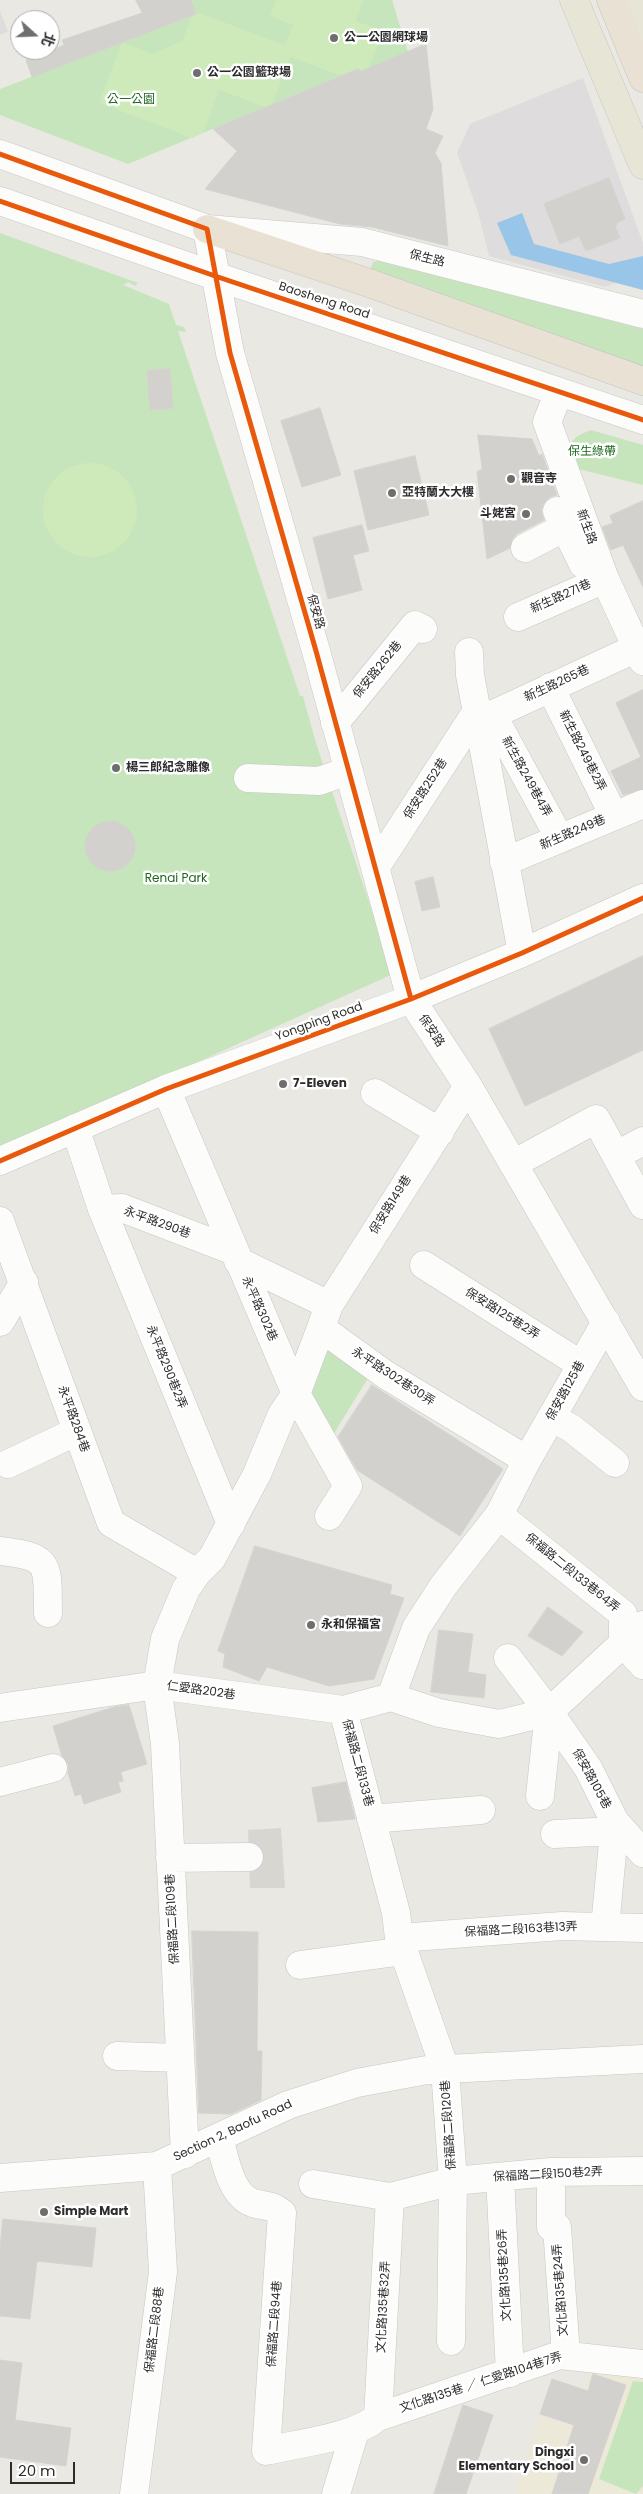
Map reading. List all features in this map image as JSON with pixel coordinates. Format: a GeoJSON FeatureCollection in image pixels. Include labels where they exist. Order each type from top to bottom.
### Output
{"type":"FeatureCollection","features":[{"type":"Feature","properties":{"kind":"highway"},"geometry":{"type":"LineString","coordinates":[[611,0],[643,78]]}},
{"type":"Feature","properties":{"kind":"highway"},"geometry":{"type":"LineString","coordinates":[[207,230],[366,282],[643,381]]}},
{"type":"Feature","properties":{"kind":"main road"},"geometry":{"type":"LineString","coordinates":[[574,0],[643,165]]}},
{"type":"Feature","properties":{"kind":"main road"},"geometry":{"type":"LineString","coordinates":[[631,0],[643,30]]}},
{"type":"Feature","properties":{"kind":"street"},"geometry":{"type":"LineString","coordinates":[[0,154],[207,230]]}},
{"type":"Feature","properties":{"kind":"street","name":"Baosheng Road"},"geometry":{"type":"LineString","coordinates":[[0,201],[218,277],[643,420]]}},
{"type":"Feature","properties":{"kind":"street","name":"保安路"},"geometry":{"type":"LineString","coordinates":[[207,230],[218,277],[230,353],[411,999],[468,1086],[643,1387]]}},
{"type":"Feature","properties":{"kind":"street","name":"保生路"},"geometry":{"type":"LineString","coordinates":[[207,230],[362,242],[632,311]]}},
{"type":"Feature","properties":{"kind":"street"},"geometry":{"type":"LineString","coordinates":[[632,311],[643,291]]}},
{"type":"Feature","properties":{"kind":"street","name":"新生路"},"geometry":{"type":"LineString","coordinates":[[559,392],[547,422],[598,581],[641,651]]}},
{"type":"Feature","properties":{"kind":"street"},"geometry":{"type":"LineString","coordinates":[[525,548],[561,519],[598,581]]}},
{"type":"Feature","properties":{"kind":"street","name":"新生路271巷"},"geometry":{"type":"LineString","coordinates":[[518,617],[598,581]]}},
{"type":"Feature","properties":{"kind":"street","name":"保安路262巷"},"geometry":{"type":"LineString","coordinates":[[335,723],[415,625],[423,628]]}},
{"type":"Feature","properties":{"kind":"street","name":"新生路265巷"},"geometry":{"type":"LineString","coordinates":[[482,715],[641,651]]}},
{"type":"Feature","properties":{"kind":"street"},"geometry":{"type":"LineString","coordinates":[[469,652],[482,715],[504,862],[522,954]]}},
{"type":"Feature","properties":{"kind":"street","name":"新生路249巷2弄"},"geometry":{"type":"LineString","coordinates":[[550,687],[614,816]]}},
{"type":"Feature","properties":{"kind":"street","name":"新生路249巷4弄"},"geometry":{"type":"LineString","coordinates":[[482,715],[560,839]]}},
{"type":"Feature","properties":{"kind":"street","name":"保安路252巷"},"geometry":{"type":"LineString","coordinates":[[375,868],[482,715]]}},
{"type":"Feature","properties":{"kind":"street"},"geometry":{"type":"LineString","coordinates":[[248,778],[319,781],[348,771]]}},
{"type":"Feature","properties":{"kind":"street","name":"新生路249巷"},"geometry":{"type":"LineString","coordinates":[[504,862],[643,804]]}},
{"type":"Feature","properties":{"kind":"street","name":"Yongping Road"},"geometry":{"type":"LineString","coordinates":[[0,1161],[166,1089],[411,999],[522,954],[643,898]]}},
{"type":"Feature","properties":{"kind":"street","name":"保安路149巷"},"geometry":{"type":"LineString","coordinates":[[325,1316],[412,1172],[440,1132],[468,1086]]}},
{"type":"Feature","properties":{"kind":"street","name":"永平路302巷"},"geometry":{"type":"LineString","coordinates":[[166,1089],[296,1394],[348,1486],[329,1516]]}},
{"type":"Feature","properties":{"kind":"street"},"geometry":{"type":"LineString","coordinates":[[375,1093],[440,1132]]}},
{"type":"Feature","properties":{"kind":"street"},"geometry":{"type":"LineString","coordinates":[[513,1164],[596,1119],[643,1205]]}},
{"type":"Feature","properties":{"kind":"street"},"geometry":{"type":"LineString","coordinates":[[75,1128],[102,1209]]}},
{"type":"Feature","properties":{"kind":"street"},"geometry":{"type":"LineString","coordinates":[[617,1155],[643,1141]]}},
{"type":"Feature","properties":{"kind":"street","name":"永平路290巷"},"geometry":{"type":"LineString","coordinates":[[102,1209],[122,1208],[236,1256],[325,1316]]}},
{"type":"Feature","properties":{"kind":"street","name":"永平路290巷2弄"},"geometry":{"type":"LineString","coordinates":[[102,1209],[230,1524]]}},
{"type":"Feature","properties":{"kind":"street","name":"永平路284巷"},"geometry":{"type":"LineString","coordinates":[[0,1221],[111,1523],[197,1573]]}},
{"type":"Feature","properties":{"kind":"street","name":"保安路125巷2弄"},"geometry":{"type":"LineString","coordinates":[[424,1265],[580,1364]]}},
{"type":"Feature","properties":{"kind":"street"},"geometry":{"type":"LineString","coordinates":[[0,1322],[24,1282]]}},
{"type":"Feature","properties":{"kind":"street"},"geometry":{"type":"LineString","coordinates":[[158,1685],[165,1639],[186,1589],[197,1573],[212,1558],[267,1453],[282,1414],[296,1394],[325,1316]]}},
{"type":"Feature","properties":{"kind":"street","name":"永平路302巷30弄"},"geometry":{"type":"LineString","coordinates":[[325,1316],[386,1375],[527,1460]]}},
{"type":"Feature","properties":{"kind":"street","name":"保安路125巷"},"geometry":{"type":"LineString","coordinates":[[527,1460],[552,1418],[580,1364],[606,1322]]}},
{"type":"Feature","properties":{"kind":"street"},"geometry":{"type":"LineString","coordinates":[[552,1418],[571,1428],[615,1463]]}},
{"type":"Feature","properties":{"kind":"street"},"geometry":{"type":"LineString","coordinates":[[8,1464],[77,1430]]}},
{"type":"Feature","properties":{"kind":"street"},"geometry":{"type":"LineString","coordinates":[[527,1460],[499,1515],[444,1585],[416,1628],[391,1697],[438,1713],[499,1724],[549,1712],[643,1625]]}},
{"type":"Feature","properties":{"kind":"street","name":"保福路二段133巷64弄"},"geometry":{"type":"LineString","coordinates":[[499,1515],[623,1614],[623,1643]]}},
{"type":"Feature","properties":{"kind":"street"},"geometry":{"type":"LineString","coordinates":[[0,1551],[32,1556],[42,1561],[47,1573],[48,1613]]}},
{"type":"Feature","properties":{"kind":"street"},"geometry":{"type":"LineString","coordinates":[[623,1643],[643,1665]]}},
{"type":"Feature","properties":{"kind":"street","name":"保安路105巷"},"geometry":{"type":"LineString","coordinates":[[508,1658],[588,1768],[615,1827],[643,1853]]}},
{"type":"Feature","properties":{"kind":"street","name":"仁愛路202巷"},"geometry":{"type":"LineString","coordinates":[[0,1708],[158,1685],[343,1710]]}},
{"type":"Feature","properties":{"kind":"street","name":"保福路二段109巷"},"geometry":{"type":"LineString","coordinates":[[158,1685],[165,1744],[185,2154]]}},
{"type":"Feature","properties":{"kind":"street","name":"保福路二段133巷"},"geometry":{"type":"LineString","coordinates":[[391,1697],[343,1710],[396,1914],[402,1944],[445,2070]]}},
{"type":"Feature","properties":{"kind":"street"},"geometry":{"type":"LineString","coordinates":[[540,1796],[549,1712]]}},
{"type":"Feature","properties":{"kind":"street"},"geometry":{"type":"LineString","coordinates":[[0,1782],[53,1768]]}},
{"type":"Feature","properties":{"kind":"street"},"geometry":{"type":"LineString","coordinates":[[371,1818],[480,1810]]}},
{"type":"Feature","properties":{"kind":"street"},"geometry":{"type":"LineString","coordinates":[[555,1834],[615,1827],[605,1927]]}},
{"type":"Feature","properties":{"kind":"street"},"geometry":{"type":"LineString","coordinates":[[170,1858],[249,1857]]}},
{"type":"Feature","properties":{"kind":"street","name":"保福路二段163巷13弄"},"geometry":{"type":"LineString","coordinates":[[300,1965],[402,1944],[562,1926],[643,1928]]}},
{"type":"Feature","properties":{"kind":"street"},"geometry":{"type":"LineString","coordinates":[[117,2056],[180,2058]]}},
{"type":"Feature","properties":{"kind":"street","name":"Section 2, Baofu Road"},"geometry":{"type":"LineString","coordinates":[[0,2178],[157,2166],[288,2105],[356,2083],[426,2070],[643,2059]]}},
{"type":"Feature","properties":{"kind":"street","name":"保福路二段120巷"},"geometry":{"type":"LineString","coordinates":[[445,2070],[453,2181],[451,2341]]}},
{"type":"Feature","properties":{"kind":"street","name":"保福路二段94巷"},"geometry":{"type":"LineString","coordinates":[[219,2138],[232,2179],[239,2193],[252,2202],[272,2206],[282,2213],[266,2451],[354,2431]]}},
{"type":"Feature","properties":{"kind":"street","name":"保福路二段88巷"},"geometry":{"type":"LineString","coordinates":[[134,2494],[163,2272],[157,2166]]}},
{"type":"Feature","properties":{"kind":"street","name":"保福路二段150巷2弄"},"geometry":{"type":"LineString","coordinates":[[390,2196],[453,2181],[550,2172],[643,2171]]}},
{"type":"Feature","properties":{"kind":"street","name":"文化路135巷24弄"},"geometry":{"type":"LineString","coordinates":[[550,2172],[551,2227],[557,2226],[566,2355]]}},
{"type":"Feature","properties":{"kind":"street","name":"文化路135巷26弄"},"geometry":{"type":"LineString","coordinates":[[500,2177],[510,2373]]}},
{"type":"Feature","properties":{"kind":"street"},"geometry":{"type":"LineString","coordinates":[[312,2184],[390,2196]]}},
{"type":"Feature","properties":{"kind":"street","name":"文化路135巷32弄"},"geometry":{"type":"LineString","coordinates":[[378,2417],[390,2196]]}},
{"type":"Feature","properties":{"kind":"street","name":"文化路135巷 ／ 仁愛路104巷7弄"},"geometry":{"type":"LineString","coordinates":[[354,2431],[369,2425],[378,2417],[566,2355],[643,2364]]}},
{"type":"Feature","properties":{"kind":"street"},"geometry":{"type":"LineString","coordinates":[[336,2494],[354,2431]]}},
{"type":"Feature","properties":{"kind":"shaded area"},"geometry":{"type":"Polygon","coordinates":[[[0,11],[8,32],[0,35],[0,11]]]}},
{"type":"Feature","properties":{"kind":"shaded area"},"geometry":{"type":"Polygon","coordinates":[[[583,78],[643,243],[643,273],[605,287],[489,256],[478,212],[457,153],[470,124],[583,78]]]}},
{"type":"Feature","properties":{"kind":"shaded area"},"geometry":{"type":"Polygon","coordinates":[[[281,1828],[285,1888],[250,1888],[248,1830],[281,1828]]]}},
{"type":"Feature","properties":{"kind":"shaded area","name":"Dingxi Elementary School"},"geometry":{"type":"Polygon","coordinates":[[[591,2369],[643,2374],[643,2494],[514,2494],[540,2416],[571,2426],[591,2369]]]}},
{"type":"Feature","properties":{"kind":"green space","name":"公一公園"},"geometry":{"type":"Polygon","coordinates":[[[191,0],[392,0],[408,52],[361,71],[358,69],[128,164],[0,115],[0,89],[196,14],[191,0]]]}},
{"type":"Feature","properties":{"kind":"green space","name":"公一公園籃球場"},"geometry":{"type":"Polygon","coordinates":[[[276,0],[363,0],[356,21],[383,31],[369,68],[342,76],[290,57],[272,105],[266,107],[219,90],[203,133],[192,138],[99,103],[122,42],[153,54],[183,40],[192,15],[199,13],[285,45],[293,25],[270,16],[276,0]]]}},
{"type":"Feature","properties":{"kind":"green space","name":"Renai Park"},"geometry":{"type":"Polygon","coordinates":[[[0,233],[138,283],[135,286],[128,282],[123,285],[169,304],[176,325],[184,327],[186,332],[178,331],[300,696],[303,696],[316,743],[393,974],[0,1151],[0,233]]]}},
{"type":"Feature","properties":{"kind":"green space"},"geometry":{"type":"Polygon","coordinates":[[[379,261],[643,329],[643,396],[362,294],[373,262],[379,261]]]}},
{"type":"Feature","properties":{"kind":"green space","name":"保生綠帶"},"geometry":{"type":"Polygon","coordinates":[[[591,430],[643,445],[643,485],[570,467],[569,453],[571,443],[578,436],[591,430]]]}},
{"type":"Feature","properties":{"kind":"green space"},"geometry":{"type":"Polygon","coordinates":[[[90,463],[108,467],[123,477],[133,492],[137,510],[133,528],[123,543],[108,553],[90,557],[72,553],[57,543],[47,528],[43,510],[47,492],[57,477],[72,467],[90,463]]]}},
{"type":"Feature","properties":{"kind":"green space"},"geometry":{"type":"Polygon","coordinates":[[[324,1337],[371,1373],[330,1440],[299,1377],[324,1337]]]}},
{"type":"Feature","properties":{"kind":"green space"},"geometry":{"type":"Polygon","coordinates":[[[633,2381],[643,2382],[643,2486],[636,2494],[599,2479],[633,2381]]]}},
{"type":"Feature","properties":{"kind":"water"},"geometry":{"type":"Polygon","coordinates":[[[522,213],[534,244],[609,264],[643,256],[643,290],[511,255],[497,223],[522,213]]]}},
{"type":"Feature","properties":{"kind":"building"},"geometry":{"type":"Polygon","coordinates":[[[136,0],[191,0],[196,14],[32,77],[26,60],[60,60],[60,47],[64,45],[62,40],[142,13],[136,0]]]}},
{"type":"Feature","properties":{"kind":"building"},"geometry":{"type":"Polygon","coordinates":[[[426,44],[433,109],[426,129],[443,136],[435,153],[441,163],[448,246],[372,227],[340,224],[205,189],[237,151],[213,129],[358,69],[361,71],[426,44]]]}},
{"type":"Feature","properties":{"kind":"building"},"geometry":{"type":"Polygon","coordinates":[[[609,178],[625,219],[616,223],[617,225],[615,226],[620,238],[586,251],[579,236],[560,244],[544,204],[609,178]]]}},
{"type":"Feature","properties":{"kind":"building"},"geometry":{"type":"Polygon","coordinates":[[[170,369],[173,408],[150,410],[147,371],[170,369]]]}},
{"type":"Feature","properties":{"kind":"building"},"geometry":{"type":"Polygon","coordinates":[[[320,408],[341,475],[302,487],[281,421],[320,408]]]}},
{"type":"Feature","properties":{"kind":"building"},"geometry":{"type":"Polygon","coordinates":[[[478,435],[532,439],[539,456],[542,454],[557,495],[550,497],[544,503],[541,510],[544,520],[517,534],[512,540],[510,548],[487,559],[477,472],[482,469],[478,435]]]}},
{"type":"Feature","properties":{"kind":"building","name":"亞特蘭大大樓"},"geometry":{"type":"Polygon","coordinates":[[[415,456],[429,515],[368,530],[354,471],[415,456]]]}},
{"type":"Feature","properties":{"kind":"building"},"geometry":{"type":"Polygon","coordinates":[[[643,501],[643,587],[623,545],[611,550],[602,527],[613,523],[610,516],[643,501]]]}},
{"type":"Feature","properties":{"kind":"building"},"geometry":{"type":"Polygon","coordinates":[[[362,525],[369,551],[353,555],[362,590],[328,599],[313,538],[362,525]]]}},
{"type":"Feature","properties":{"kind":"building"},"geometry":{"type":"Polygon","coordinates":[[[643,690],[643,789],[623,795],[611,771],[641,757],[616,703],[643,690]]]}},
{"type":"Feature","properties":{"kind":"building"},"geometry":{"type":"Polygon","coordinates":[[[115,821],[128,828],[134,836],[134,856],[128,864],[120,870],[105,871],[92,864],[86,856],[85,841],[92,828],[100,822],[115,821]]]}},
{"type":"Feature","properties":{"kind":"building"},"geometry":{"type":"Polygon","coordinates":[[[433,877],[440,907],[422,911],[415,882],[433,877]]]}},
{"type":"Feature","properties":{"kind":"building"},"geometry":{"type":"Polygon","coordinates":[[[643,956],[643,1050],[525,1106],[489,1029],[643,956]]]}},
{"type":"Feature","properties":{"kind":"building"},"geometry":{"type":"Polygon","coordinates":[[[372,1385],[503,1469],[460,1536],[357,1470],[338,1437],[372,1385]]]}},
{"type":"Feature","properties":{"kind":"building","name":"永和保福宮"},"geometry":{"type":"Polygon","coordinates":[[[255,1546],[392,1585],[390,1594],[404,1598],[374,1679],[329,1686],[267,1667],[259,1681],[223,1667],[225,1654],[218,1651],[255,1546]]]}},
{"type":"Feature","properties":{"kind":"building"},"geometry":{"type":"Polygon","coordinates":[[[548,1607],[583,1632],[562,1656],[528,1636],[548,1607]]]}},
{"type":"Feature","properties":{"kind":"building"},"geometry":{"type":"Polygon","coordinates":[[[439,1630],[473,1634],[468,1672],[486,1675],[484,1698],[431,1692],[439,1630]]]}},
{"type":"Feature","properties":{"kind":"building"},"geometry":{"type":"Polygon","coordinates":[[[129,1705],[147,1764],[121,1772],[123,1781],[118,1782],[121,1792],[84,1804],[81,1794],[75,1796],[68,1773],[68,1764],[62,1756],[53,1726],[114,1707],[129,1705]]]}},
{"type":"Feature","properties":{"kind":"building"},"geometry":{"type":"Polygon","coordinates":[[[346,1782],[355,1819],[318,1822],[312,1788],[346,1782]]]}},
{"type":"Feature","properties":{"kind":"building"},"geometry":{"type":"Polygon","coordinates":[[[192,1931],[258,1932],[257,2051],[262,2051],[261,2100],[231,2114],[199,2113],[192,1931]]]}},
{"type":"Feature","properties":{"kind":"building"},"geometry":{"type":"Polygon","coordinates":[[[3,2219],[96,2228],[92,2267],[37,2261],[30,2319],[0,2316],[0,2250],[3,2219]]]}},
{"type":"Feature","properties":{"kind":"building"},"geometry":{"type":"Polygon","coordinates":[[[0,2360],[22,2363],[15,2420],[71,2428],[66,2466],[0,2457],[0,2360]]]}},
{"type":"Feature","properties":{"kind":"building"},"geometry":{"type":"Polygon","coordinates":[[[593,2374],[626,2385],[588,2494],[552,2494],[574,2425],[540,2414],[552,2379],[588,2391],[593,2374]]]}},
{"type":"Feature","properties":{"kind":"building"},"geometry":{"type":"Polygon","coordinates":[[[463,2405],[493,2415],[466,2494],[434,2494],[463,2405]]]}},
{"type":"Feature","properties":{"kind":"cycle path"},"geometry":{"type":"LineString","coordinates":[[0,154],[207,229],[230,353],[316,651],[411,999]]}},
{"type":"Feature","properties":{"kind":"cycle path"},"geometry":{"type":"LineString","coordinates":[[0,201],[218,277],[643,420]]}},
{"type":"Feature","properties":{"kind":"cycle path"},"geometry":{"type":"LineString","coordinates":[[0,1161],[166,1089],[411,999],[522,953],[643,898]]}},
{"type":"Feature","properties":{"kind":"place","name":"公一公園網球場"},"geometry":{"type":"Point","coordinates":[334,38]}},
{"type":"Feature","properties":{"kind":"place","name":"公一公園籃球場"},"geometry":{"type":"Point","coordinates":[197,73]}},
{"type":"Feature","properties":{"kind":"place","name":"觀音寺"},"geometry":{"type":"Point","coordinates":[511,479]}},
{"type":"Feature","properties":{"kind":"place","name":"亞特蘭大大樓"},"geometry":{"type":"Point","coordinates":[392,493]}},
{"type":"Feature","properties":{"kind":"place","name":"斗姥宮"},"geometry":{"type":"Point","coordinates":[526,514]}},
{"type":"Feature","properties":{"kind":"place","name":"楊三郎紀念雕像"},"geometry":{"type":"Point","coordinates":[116,768]}},
{"type":"Feature","properties":{"kind":"place","name":"7-Eleven"},"geometry":{"type":"Point","coordinates":[283,1084]}},
{"type":"Feature","properties":{"kind":"place","name":"永和保福宮"},"geometry":{"type":"Point","coordinates":[311,1625]}},
{"type":"Feature","properties":{"kind":"place","name":"Simple Mart"},"geometry":{"type":"Point","coordinates":[44,2212]}},
{"type":"Feature","properties":{"kind":"place","name":"Dingxi Elementary School"},"geometry":{"type":"Point","coordinates":[584,2460]}}]}
